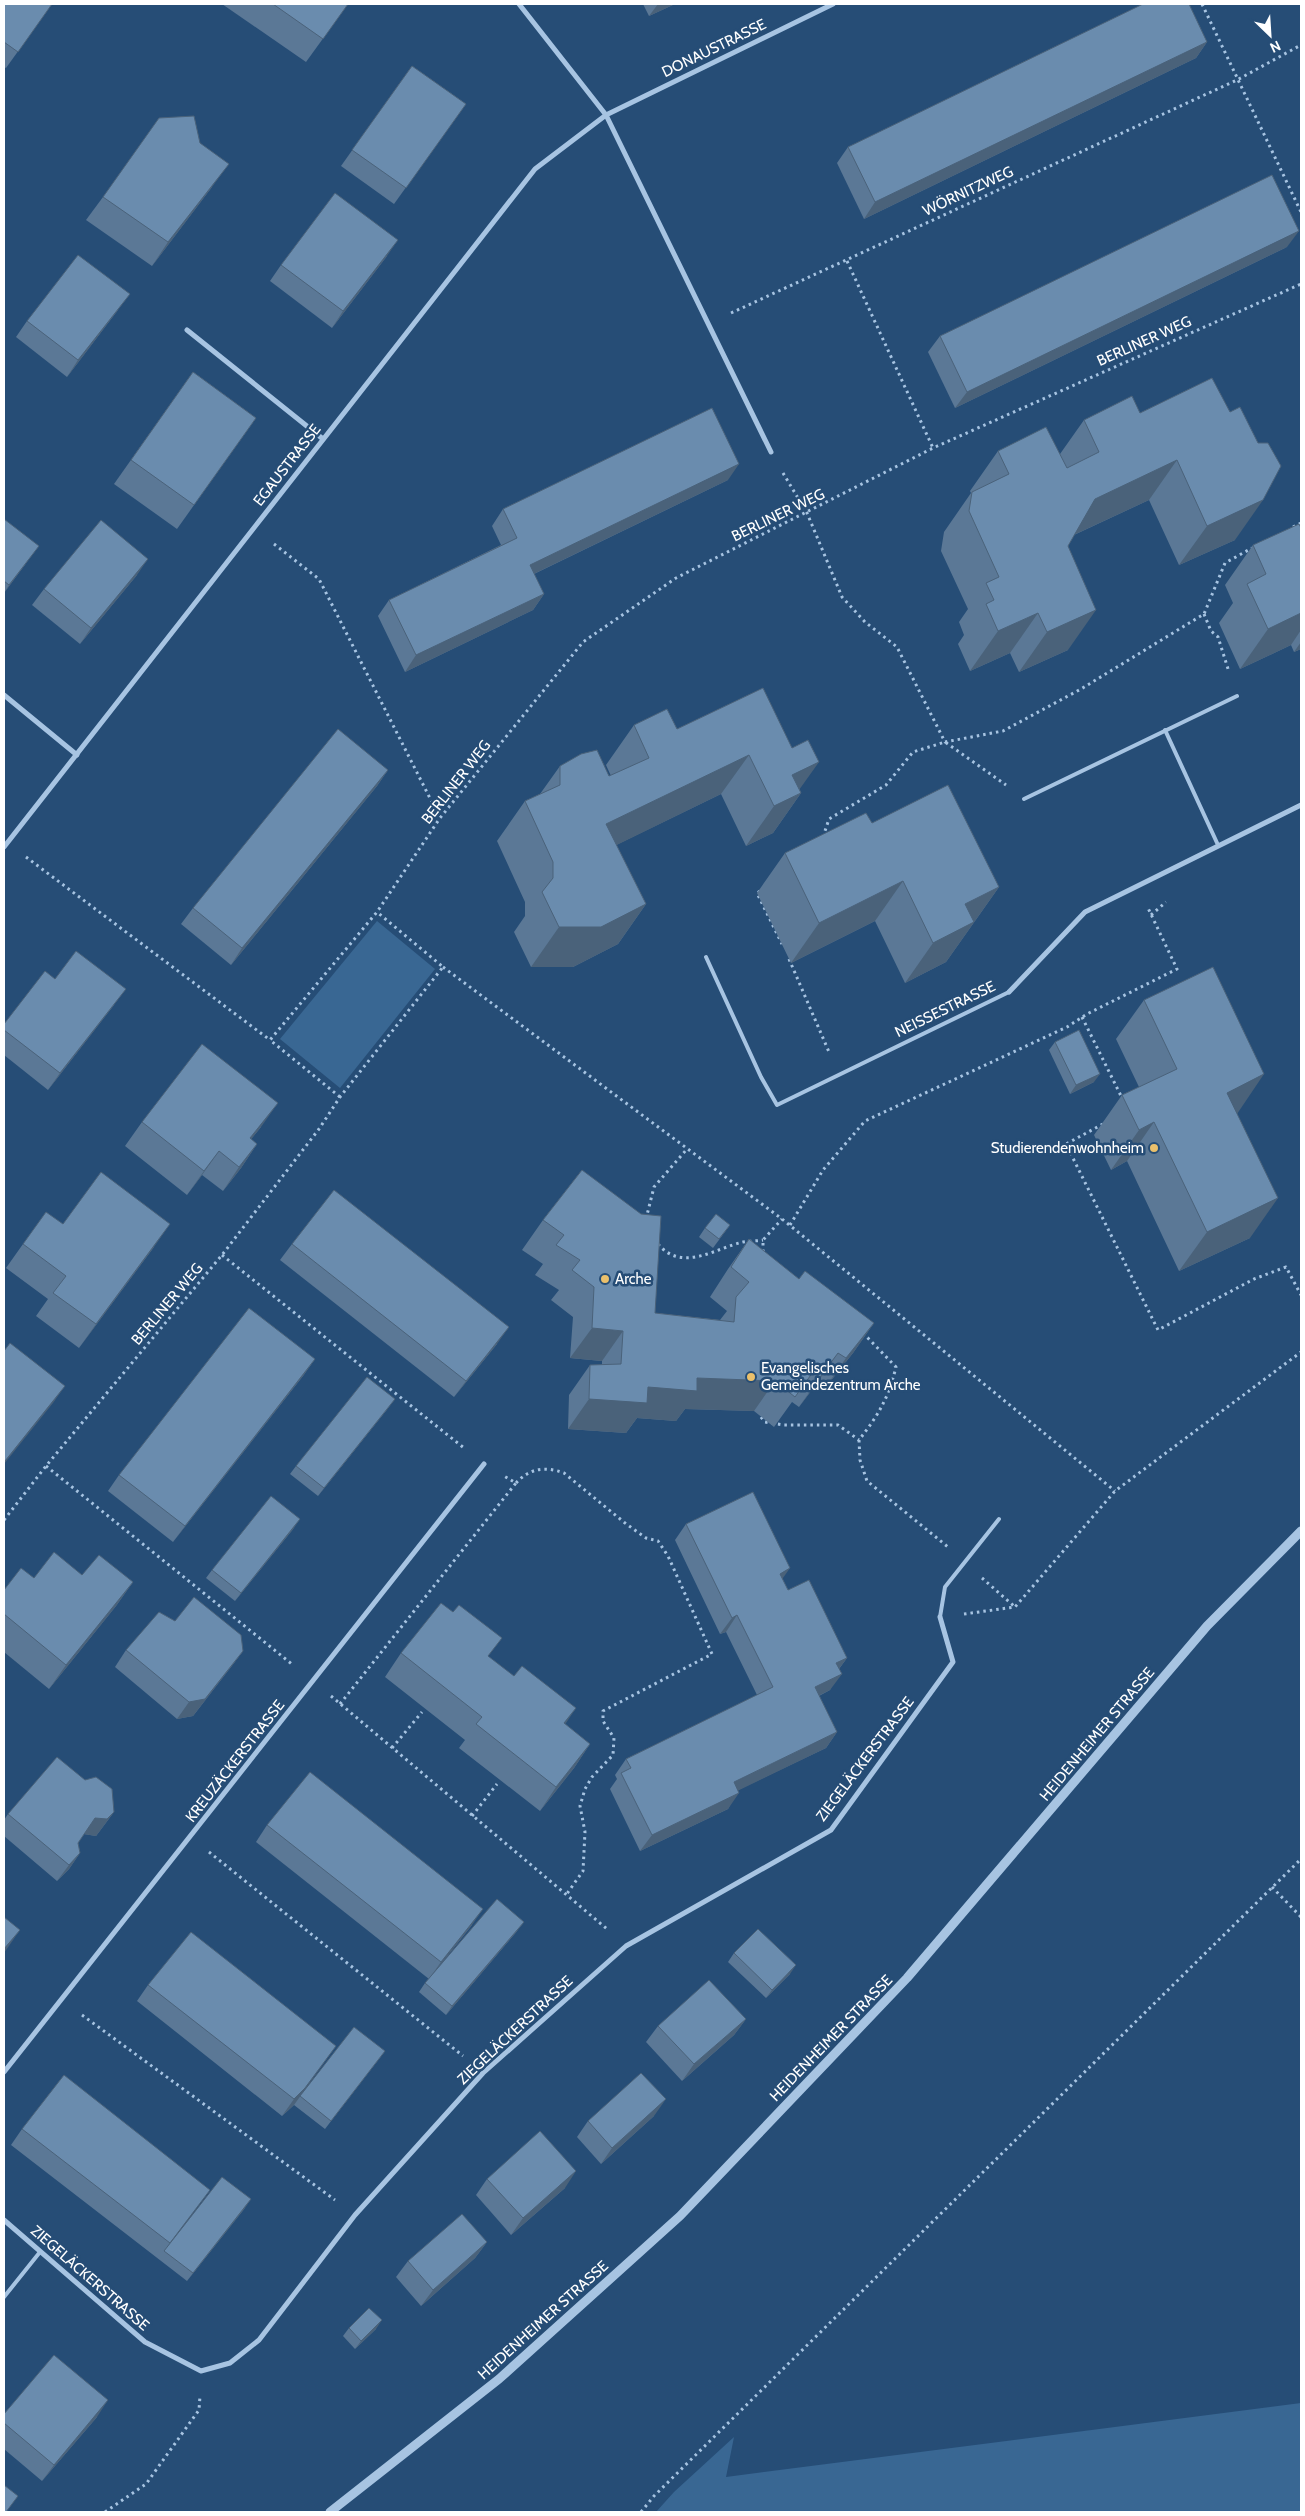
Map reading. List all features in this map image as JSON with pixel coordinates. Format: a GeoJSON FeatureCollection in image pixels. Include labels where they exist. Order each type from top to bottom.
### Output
{"type":"FeatureCollection","features":[{"type":"Feature","properties":{"kind":"street"},"geometry":{"type":"LineString","coordinates":[[519,4],[606,115],[771,452]]}},
{"type":"Feature","properties":{"kind":"street","name":"DONAUSTRASSE"},"geometry":{"type":"LineString","coordinates":[[606,115],[832,4]]}},
{"type":"Feature","properties":{"kind":"street","name":"EGAUSTRASSE"},"geometry":{"type":"LineString","coordinates":[[6,845],[535,169],[606,115]]}},
{"type":"Feature","properties":{"kind":"street"},"geometry":{"type":"LineString","coordinates":[[187,330],[323,439]]}},
{"type":"Feature","properties":{"kind":"street"},"geometry":{"type":"LineString","coordinates":[[4,694],[76,755]]}},
{"type":"Feature","properties":{"kind":"street","name":"NEISSESTRASSE"},"geometry":{"type":"LineString","coordinates":[[1009,992],[1085,912],[1301,804]]}},
{"type":"Feature","properties":{"kind":"street","name":"KREUZÄCKERSTRASSE"},"geometry":{"type":"LineString","coordinates":[[4,2072],[484,1464]]}},
{"type":"Feature","properties":{"kind":"street","name":"HEIDENHEIMER STRASSE"},"geometry":{"type":"LineString","coordinates":[[330,2512],[499,2379],[680,2216],[907,1978],[1207,1626],[1301,1531]]}},
{"type":"Feature","properties":{"kind":"street","name":"ZIEGELÄCKERSTRASSE"},"geometry":{"type":"LineString","coordinates":[[4,2220],[144,2342],[201,2370],[230,2363],[259,2340],[355,2215],[483,2072],[626,1946],[831,1830],[953,1662],[940,1617]]}},
{"type":"Feature","properties":{"kind":"lane"},"geometry":{"type":"LineString","coordinates":[[1024,799],[1237,696]]}},
{"type":"Feature","properties":{"kind":"lane"},"geometry":{"type":"LineString","coordinates":[[1165,730],[1218,845]]}},
{"type":"Feature","properties":{"kind":"lane","name":"NEISSESTRASSE"},"geometry":{"type":"LineString","coordinates":[[706,957],[761,1077],[777,1105],[1009,992]]}},
{"type":"Feature","properties":{"kind":"lane"},"geometry":{"type":"LineString","coordinates":[[940,1617],[945,1587],[999,1519]]}},
{"type":"Feature","properties":{"kind":"lane"},"geometry":{"type":"LineString","coordinates":[[4,2297],[40,2252]]}},
{"type":"Feature","properties":{"kind":"path"},"geometry":{"type":"LineString","coordinates":[[1202,4],[1301,212]]}},
{"type":"Feature","properties":{"kind":"path","name":"WÖRNITZWEG"},"geometry":{"type":"LineString","coordinates":[[708,324],[1237,80],[1301,45]]}},
{"type":"Feature","properties":{"kind":"path"},"geometry":{"type":"LineString","coordinates":[[847,261],[933,448]]}},
{"type":"Feature","properties":{"kind":"path","name":"BERLINER WEG"},"geometry":{"type":"LineString","coordinates":[[270,1040],[377,912],[440,818],[583,642],[676,578],[933,448],[1301,284]]}},
{"type":"Feature","properties":{"kind":"path"},"geometry":{"type":"LineString","coordinates":[[771,452],[807,513],[842,597],[865,622],[897,647],[946,742],[1024,799]]}},
{"type":"Feature","properties":{"kind":"path"},"geometry":{"type":"LineString","coordinates":[[1284,532],[1301,523]]}},
{"type":"Feature","properties":{"kind":"path"},"geometry":{"type":"LineString","coordinates":[[254,528],[318,579],[440,818]]}},
{"type":"Feature","properties":{"kind":"path"},"geometry":{"type":"LineString","coordinates":[[820,846],[829,819],[886,785],[912,752],[946,742],[1002,731],[1081,689],[1204,614],[1225,563],[1259,545]]}},
{"type":"Feature","properties":{"kind":"path"},"geometry":{"type":"LineString","coordinates":[[1204,614],[1211,632],[1218,637],[1237,696]]}},
{"type":"Feature","properties":{"kind":"path"},"geometry":{"type":"LineString","coordinates":[[6,845],[270,1040],[340,1097]]}},
{"type":"Feature","properties":{"kind":"path"},"geometry":{"type":"LineString","coordinates":[[790,1225],[823,1170],[865,1121],[1067,1027],[1082,1017],[1178,970],[1137,885]]}},
{"type":"Feature","properties":{"kind":"path"},"geometry":{"type":"LineString","coordinates":[[764,888],[757,893],[782,945]]}},
{"type":"Feature","properties":{"kind":"path"},"geometry":{"type":"LineString","coordinates":[[377,912],[443,967],[790,1225],[1115,1491]]}},
{"type":"Feature","properties":{"kind":"path"},"geometry":{"type":"LineString","coordinates":[[787,954],[839,1075]]}},
{"type":"Feature","properties":{"kind":"path","name":"BERLINER WEG"},"geometry":{"type":"LineString","coordinates":[[4,1520],[46,1466],[222,1255],[319,1129],[340,1097],[443,967]]}},
{"type":"Feature","properties":{"kind":"path"},"geometry":{"type":"LineString","coordinates":[[1082,1017],[1124,1103]]}},
{"type":"Feature","properties":{"kind":"path"},"geometry":{"type":"LineString","coordinates":[[1105,1124],[1066,1144],[1158,1330],[1254,1278],[1286,1267],[1301,1295]]}},
{"type":"Feature","properties":{"kind":"path"},"geometry":{"type":"LineString","coordinates":[[648,1225],[646,1217],[654,1187],[687,1149]]}},
{"type":"Feature","properties":{"kind":"path"},"geometry":{"type":"LineString","coordinates":[[768,1257],[763,1252],[763,1240],[782,1219]]}},
{"type":"Feature","properties":{"kind":"path"},"geometry":{"type":"LineString","coordinates":[[654,1238],[662,1249],[685,1258],[710,1254],[742,1242],[763,1240]]}},
{"type":"Feature","properties":{"kind":"path"},"geometry":{"type":"LineString","coordinates":[[222,1255],[484,1464],[516,1483]]}},
{"type":"Feature","properties":{"kind":"path"},"geometry":{"type":"LineString","coordinates":[[858,1329],[896,1367],[890,1393],[875,1420],[859,1440],[860,1460],[867,1481],[929,1530]]}},
{"type":"Feature","properties":{"kind":"path"},"geometry":{"type":"LineString","coordinates":[[940,1617],[1015,1607],[1115,1491],[1301,1352]]}},
{"type":"Feature","properties":{"kind":"path"},"geometry":{"type":"LineString","coordinates":[[761,1417],[765,1422],[775,1424],[838,1425],[859,1440]]}},
{"type":"Feature","properties":{"kind":"path"},"geometry":{"type":"LineString","coordinates":[[775,1424],[780,1418]]}},
{"type":"Feature","properties":{"kind":"path"},"geometry":{"type":"LineString","coordinates":[[46,1466],[340,1704],[626,1946]]}},
{"type":"Feature","properties":{"kind":"path"},"geometry":{"type":"LineString","coordinates":[[340,1704],[524,1475],[539,1468],[555,1469],[564,1472],[625,1523],[646,1538],[658,1541],[668,1556],[712,1654],[603,1710],[604,1721],[614,1738],[613,1755],[592,1777],[585,1789],[580,1806],[585,1832],[584,1871],[566,1895]]}},
{"type":"Feature","properties":{"kind":"path"},"geometry":{"type":"LineString","coordinates":[[392,1748],[422,1712]]}},
{"type":"Feature","properties":{"kind":"path"},"geometry":{"type":"LineString","coordinates":[[472,1816],[497,1784]]}},
{"type":"Feature","properties":{"kind":"path"},"geometry":{"type":"LineString","coordinates":[[191,1837],[483,2072]]}},
{"type":"Feature","properties":{"kind":"path"},"geometry":{"type":"LineString","coordinates":[[641,2512],[654,2496],[1301,1859]]}},
{"type":"Feature","properties":{"kind":"path"},"geometry":{"type":"LineString","coordinates":[[1272,1888],[1301,1916]]}},
{"type":"Feature","properties":{"kind":"path"},"geometry":{"type":"LineString","coordinates":[[61,1999],[355,2215]]}},
{"type":"Feature","properties":{"kind":"path"},"geometry":{"type":"LineString","coordinates":[[105,2512],[146,2484],[200,2410],[201,2370]]}},
{"type":"Feature","properties":{"kind":"shaded area"},"geometry":{"type":"Polygon","coordinates":[[[377,921],[435,969],[340,1088],[280,1039],[377,921]]]}},
{"type":"Feature","properties":{"kind":"shaded area"},"geometry":{"type":"Polygon","coordinates":[[[1301,2403],[1301,2512],[656,2512],[674,2492],[734,2437],[726,2477],[1301,2403]]]}},
{"type":"Feature","properties":{"kind":"building"},"geometry":{"type":"Polygon","coordinates":[[[4,4],[52,4],[18,52],[4,42],[4,4]]]}},
{"type":"Feature","properties":{"kind":"building"},"geometry":{"type":"Polygon","coordinates":[[[273,4],[348,4],[323,39],[273,4]]]}},
{"type":"Feature","properties":{"kind":"building"},"geometry":{"type":"Polygon","coordinates":[[[1143,4],[1189,4],[1207,42],[875,202],[848,147],[1143,4]]]}},
{"type":"Feature","properties":{"kind":"building"},"geometry":{"type":"Polygon","coordinates":[[[412,66],[466,104],[406,188],[352,150],[412,66]]]}},
{"type":"Feature","properties":{"kind":"building"},"geometry":{"type":"Polygon","coordinates":[[[194,116],[200,143],[229,164],[168,242],[103,197],[159,118],[194,116]]]}},
{"type":"Feature","properties":{"kind":"building"},"geometry":{"type":"Polygon","coordinates":[[[1272,175],[1299,231],[967,392],[940,336],[1272,175]]]}},
{"type":"Feature","properties":{"kind":"building"},"geometry":{"type":"Polygon","coordinates":[[[335,193],[398,240],[343,311],[281,265],[335,193]]]}},
{"type":"Feature","properties":{"kind":"building"},"geometry":{"type":"Polygon","coordinates":[[[78,255],[130,294],[78,360],[27,321],[78,255]]]}},
{"type":"Feature","properties":{"kind":"building"},"geometry":{"type":"Polygon","coordinates":[[[193,372],[256,418],[194,505],[131,460],[193,372]]]}},
{"type":"Feature","properties":{"kind":"building"},"geometry":{"type":"Polygon","coordinates":[[[1212,378],[1230,412],[1240,407],[1258,443],[1268,443],[1281,466],[1263,500],[1207,526],[1177,460],[1095,499],[1068,546],[1096,610],[1047,632],[1038,613],[998,631],[986,604],[994,600],[986,583],[999,577],[969,511],[972,492],[1009,474],[998,451],[1046,427],[1067,468],[1099,452],[1084,420],[1132,396],[1140,413],[1212,378]]]}},
{"type":"Feature","properties":{"kind":"building"},"geometry":{"type":"Polygon","coordinates":[[[712,408],[739,464],[530,565],[544,594],[416,655],[389,600],[517,538],[503,509],[712,408]]]}},
{"type":"Feature","properties":{"kind":"building"},"geometry":{"type":"Polygon","coordinates":[[[4,519],[39,546],[9,585],[4,581],[4,519]]]}},
{"type":"Feature","properties":{"kind":"building"},"geometry":{"type":"Polygon","coordinates":[[[101,520],[148,559],[91,628],[44,589],[101,520]]]}},
{"type":"Feature","properties":{"kind":"building"},"geometry":{"type":"Polygon","coordinates":[[[1299,524],[1301,528],[1301,613],[1268,629],[1247,584],[1266,574],[1253,545],[1299,524]]]}},
{"type":"Feature","properties":{"kind":"building"},"geometry":{"type":"Polygon","coordinates":[[[763,688],[792,748],[808,740],[819,762],[792,775],[801,793],[774,806],[749,755],[606,824],[646,904],[601,927],[559,927],[542,892],[553,878],[553,862],[525,801],[560,785],[560,766],[581,754],[597,750],[609,776],[649,758],[634,725],[667,709],[677,729],[763,688]]]}},
{"type":"Feature","properties":{"kind":"building"},"geometry":{"type":"Polygon","coordinates":[[[338,729],[388,770],[242,948],[193,908],[338,729]]]}},
{"type":"Feature","properties":{"kind":"building"},"geometry":{"type":"Polygon","coordinates":[[[948,785],[999,887],[965,904],[974,922],[933,943],[903,881],[819,923],[785,853],[866,813],[872,823],[948,785]]]}},
{"type":"Feature","properties":{"kind":"building"},"geometry":{"type":"Polygon","coordinates":[[[76,951],[126,989],[60,1073],[4,1030],[4,1024],[45,971],[55,979],[76,951]]]}},
{"type":"Feature","properties":{"kind":"building"},"geometry":{"type":"Polygon","coordinates":[[[1213,967],[1264,1074],[1227,1093],[1278,1198],[1207,1232],[1154,1122],[1139,1130],[1122,1095],[1177,1069],[1144,1000],[1213,967]]]}},
{"type":"Feature","properties":{"kind":"building"},"geometry":{"type":"Polygon","coordinates":[[[1079,1030],[1100,1074],[1076,1085],[1055,1042],[1079,1030]]]}},
{"type":"Feature","properties":{"kind":"building"},"geometry":{"type":"Polygon","coordinates":[[[202,1044],[278,1103],[250,1138],[257,1144],[239,1167],[219,1151],[204,1171],[142,1122],[202,1044]]]}},
{"type":"Feature","properties":{"kind":"building"},"geometry":{"type":"Polygon","coordinates":[[[582,1170],[641,1214],[661,1216],[655,1313],[734,1322],[736,1297],[749,1282],[731,1267],[749,1239],[799,1279],[805,1271],[874,1323],[846,1358],[838,1353],[820,1377],[813,1372],[795,1397],[775,1381],[697,1378],[697,1391],[648,1387],[647,1403],[589,1399],[590,1365],[621,1364],[623,1331],[592,1328],[594,1287],[572,1270],[580,1260],[556,1245],[564,1235],[543,1220],[582,1170]]]}},
{"type":"Feature","properties":{"kind":"building"},"geometry":{"type":"Polygon","coordinates":[[[101,1172],[170,1224],[96,1324],[53,1293],[66,1276],[23,1244],[46,1212],[63,1224],[101,1172]]]}},
{"type":"Feature","properties":{"kind":"building"},"geometry":{"type":"Polygon","coordinates":[[[334,1190],[509,1327],[466,1381],[292,1244],[334,1190]]]}},
{"type":"Feature","properties":{"kind":"building"},"geometry":{"type":"Polygon","coordinates":[[[716,1214],[730,1225],[719,1239],[705,1228],[716,1214]]]}},
{"type":"Feature","properties":{"kind":"building"},"geometry":{"type":"Polygon","coordinates":[[[249,1308],[315,1359],[185,1526],[119,1475],[249,1308]]]}},
{"type":"Feature","properties":{"kind":"building"},"geometry":{"type":"Polygon","coordinates":[[[10,1343],[65,1386],[5,1461],[4,1351],[10,1343]]]}},
{"type":"Feature","properties":{"kind":"building"},"geometry":{"type":"Polygon","coordinates":[[[367,1377],[395,1399],[324,1488],[296,1466],[367,1377]]]}},
{"type":"Feature","properties":{"kind":"building"},"geometry":{"type":"Polygon","coordinates":[[[753,1492],[790,1568],[780,1574],[788,1590],[809,1580],[847,1658],[836,1663],[842,1674],[815,1687],[837,1732],[734,1782],[739,1793],[652,1835],[621,1773],[631,1768],[626,1759],[773,1687],[737,1615],[732,1618],[686,1524],[753,1492]]]}},
{"type":"Feature","properties":{"kind":"building"},"geometry":{"type":"Polygon","coordinates":[[[271,1496],[300,1519],[241,1593],[212,1570],[271,1496]]]}},
{"type":"Feature","properties":{"kind":"building"},"geometry":{"type":"Polygon","coordinates":[[[54,1552],[82,1575],[99,1555],[133,1582],[66,1665],[4,1614],[4,1590],[21,1568],[34,1578],[54,1552]]]}},
{"type":"Feature","properties":{"kind":"building"},"geometry":{"type":"Polygon","coordinates":[[[194,1597],[241,1635],[243,1651],[205,1699],[189,1702],[126,1650],[159,1612],[175,1621],[194,1597]]]}},
{"type":"Feature","properties":{"kind":"building"},"geometry":{"type":"Polygon","coordinates":[[[441,1603],[453,1612],[459,1605],[502,1638],[488,1656],[514,1676],[522,1666],[576,1708],[564,1723],[590,1744],[556,1787],[476,1724],[482,1717],[401,1653],[441,1603]]]}},
{"type":"Feature","properties":{"kind":"building"},"geometry":{"type":"Polygon","coordinates":[[[57,1757],[85,1780],[96,1777],[112,1789],[114,1812],[107,1819],[95,1818],[78,1843],[80,1853],[69,1865],[8,1814],[57,1757]]]}},
{"type":"Feature","properties":{"kind":"building"},"geometry":{"type":"Polygon","coordinates":[[[310,1772],[483,1909],[441,1962],[267,1825],[310,1772]]]}},
{"type":"Feature","properties":{"kind":"building"},"geometry":{"type":"Polygon","coordinates":[[[497,1899],[524,1922],[452,2006],[425,1983],[497,1899]]]}},
{"type":"Feature","properties":{"kind":"building"},"geometry":{"type":"Polygon","coordinates":[[[4,1917],[20,1930],[4,1949],[4,1917]]]}},
{"type":"Feature","properties":{"kind":"building"},"geometry":{"type":"Polygon","coordinates":[[[758,1929],[796,1965],[772,1990],[734,1953],[758,1929]]]}},
{"type":"Feature","properties":{"kind":"building"},"geometry":{"type":"Polygon","coordinates":[[[191,1932],[336,2046],[305,2088],[294,2099],[148,1985],[191,1932]]]}},
{"type":"Feature","properties":{"kind":"building"},"geometry":{"type":"Polygon","coordinates":[[[709,1980],[746,2019],[694,2064],[658,2026],[709,1980]]]}},
{"type":"Feature","properties":{"kind":"building"},"geometry":{"type":"Polygon","coordinates":[[[354,2027],[385,2051],[331,2121],[300,2096],[354,2027]]]}},
{"type":"Feature","properties":{"kind":"building"},"geometry":{"type":"Polygon","coordinates":[[[641,2073],[666,2099],[612,2148],[588,2121],[641,2073]]]}},
{"type":"Feature","properties":{"kind":"building"},"geometry":{"type":"Polygon","coordinates":[[[64,2075],[210,2190],[170,2243],[22,2129],[64,2075]]]}},
{"type":"Feature","properties":{"kind":"building"},"geometry":{"type":"Polygon","coordinates":[[[540,2131],[576,2171],[523,2218],[487,2179],[540,2131]]]}},
{"type":"Feature","properties":{"kind":"building"},"geometry":{"type":"Polygon","coordinates":[[[222,2177],[251,2199],[193,2273],[164,2251],[222,2177]]]}},
{"type":"Feature","properties":{"kind":"building"},"geometry":{"type":"Polygon","coordinates":[[[462,2214],[487,2242],[433,2290],[408,2261],[462,2214]]]}},
{"type":"Feature","properties":{"kind":"building"},"geometry":{"type":"Polygon","coordinates":[[[369,2308],[382,2320],[361,2341],[349,2328],[369,2308]]]}},
{"type":"Feature","properties":{"kind":"building"},"geometry":{"type":"Polygon","coordinates":[[[54,2355],[108,2400],[54,2465],[4,2423],[4,2414],[54,2355]]]}},
{"type":"Feature","properties":{"kind":"building"},"geometry":{"type":"Polygon","coordinates":[[[4,2485],[18,2496],[6,2512],[4,2512],[4,2485]]]}},
{"type":"Feature","properties":{"kind":"place","name":"Studierendenwohnheim"},"geometry":{"type":"Point","coordinates":[1154,1148]}},
{"type":"Feature","properties":{"kind":"place","name":"Arche"},"geometry":{"type":"Point","coordinates":[605,1279]}},
{"type":"Feature","properties":{"kind":"place","name":"Evangelisches Gemeindezentrum Arche"},"geometry":{"type":"Point","coordinates":[751,1377]}}]}
